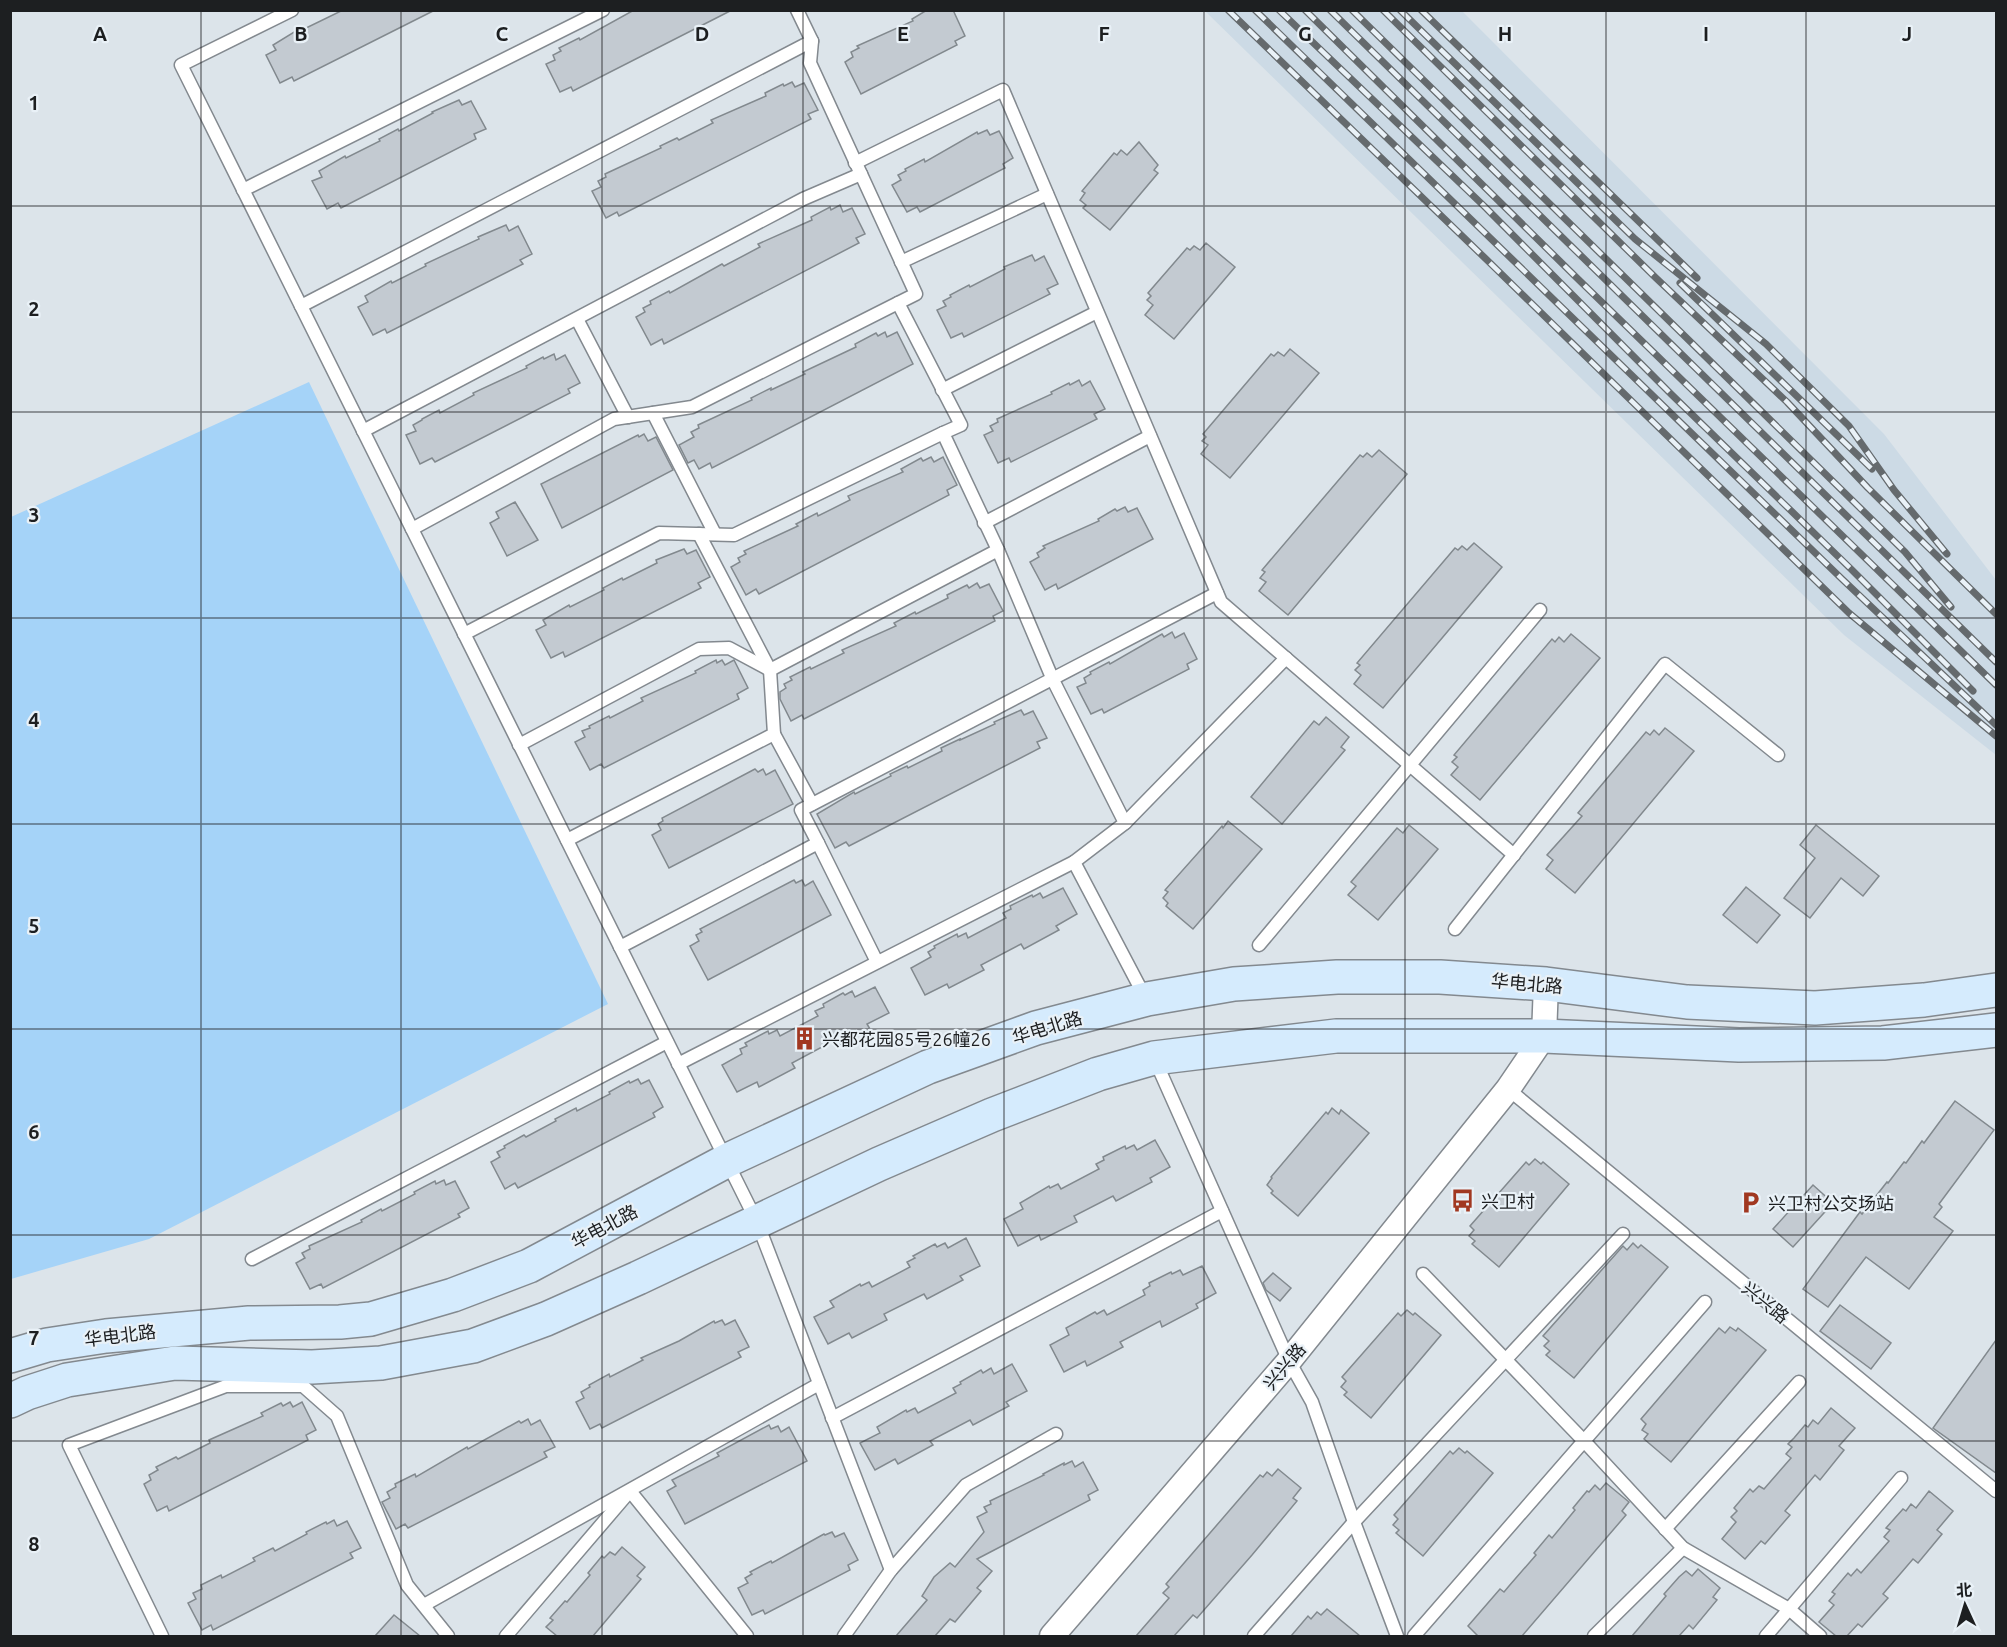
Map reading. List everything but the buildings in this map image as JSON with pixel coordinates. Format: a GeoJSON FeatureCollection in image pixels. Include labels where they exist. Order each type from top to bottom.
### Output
{"type":"FeatureCollection","features":[{"type":"Feature","properties":{"kind":"main road","name":"华电北路"},"geometry":{"type":"LineString","coordinates":[[10,1356],[47,1345],[106,1336],[249,1323],[340,1322],[371,1319],[453,1295],[529,1266],[728,1160],[928,1067],[1036,1028],[1147,999],[1234,984],[1337,977],[1440,977],[1546,984],[1687,1002],[1815,1008],[1924,1000],[1996,990]]}},
{"type":"Feature","properties":{"kind":"main road","name":"华电北路"},"geometry":{"type":"LineString","coordinates":[[10,1401],[68,1380],[175,1363],[312,1367],[381,1363],[473,1346],[546,1319],[879,1164],[992,1115],[1098,1074],[1154,1058],[1336,1036],[1544,1036],[1739,1045],[1883,1043],[1996,1030]]}},
{"type":"Feature","properties":{"kind":"street"},"geometry":{"type":"LineString","coordinates":[[1544,1036],[1546,984]]}},
{"type":"Feature","properties":{"kind":"street","name":"兴兴路"},"geometry":{"type":"LineString","coordinates":[[1052,1636],[1289,1361],[1508,1089],[1544,1036]]}},
{"type":"Feature","properties":{"kind":"lane"},"geometry":{"type":"LineString","coordinates":[[292,10],[181,65],[678,1064],[728,1160],[757,1222],[891,1570]]}},
{"type":"Feature","properties":{"kind":"lane"},"geometry":{"type":"LineString","coordinates":[[243,190],[603,10]]}},
{"type":"Feature","properties":{"kind":"lane"},"geometry":{"type":"LineString","coordinates":[[411,529],[614,419],[692,407],[916,294],[810,63],[812,41],[796,10]]}},
{"type":"Feature","properties":{"kind":"lane"},"geometry":{"type":"LineString","coordinates":[[301,306],[812,41]]}},
{"type":"Feature","properties":{"kind":"lane"},"geometry":{"type":"LineString","coordinates":[[363,431],[803,199],[1002,90],[1221,602],[1514,855]]}},
{"type":"Feature","properties":{"kind":"lane"},"geometry":{"type":"LineString","coordinates":[[901,262],[1047,194]]}},
{"type":"Feature","properties":{"kind":"lane"},"geometry":{"type":"LineString","coordinates":[[464,634],[659,533],[734,535],[961,425],[898,303]]}},
{"type":"Feature","properties":{"kind":"lane"},"geometry":{"type":"LineString","coordinates":[[942,390],[1097,312]]}},
{"type":"Feature","properties":{"kind":"lane"},"geometry":{"type":"LineString","coordinates":[[577,319],[628,417]]}},
{"type":"Feature","properties":{"kind":"lane"},"geometry":{"type":"LineString","coordinates":[[653,413],[715,534]]}},
{"type":"Feature","properties":{"kind":"lane"},"geometry":{"type":"LineString","coordinates":[[943,433],[998,550],[1053,680],[1125,824]]}},
{"type":"Feature","properties":{"kind":"lane"},"geometry":{"type":"LineString","coordinates":[[984,523],[1150,436]]}},
{"type":"Feature","properties":{"kind":"lane"},"geometry":{"type":"LineString","coordinates":[[699,534],[770,670],[774,734],[812,804]]}},
{"type":"Feature","properties":{"kind":"lane"},"geometry":{"type":"LineString","coordinates":[[770,670],[998,550]]}},
{"type":"Feature","properties":{"kind":"lane"},"geometry":{"type":"LineString","coordinates":[[877,962],[801,810],[1053,680],[1217,592]]}},
{"type":"Feature","properties":{"kind":"lane"},"geometry":{"type":"LineString","coordinates":[[1259,945],[1540,610]]}},
{"type":"Feature","properties":{"kind":"lane"},"geometry":{"type":"LineString","coordinates":[[519,745],[699,649],[729,648],[770,670]]}},
{"type":"Feature","properties":{"kind":"lane"},"geometry":{"type":"LineString","coordinates":[[678,1064],[1074,862],[1125,824],[1286,658]]}},
{"type":"Feature","properties":{"kind":"lane"},"geometry":{"type":"LineString","coordinates":[[1455,929],[1665,663],[1778,755]]}},
{"type":"Feature","properties":{"kind":"lane"},"geometry":{"type":"LineString","coordinates":[[567,840],[774,734]]}},
{"type":"Feature","properties":{"kind":"lane"},"geometry":{"type":"LineString","coordinates":[[620,947],[818,843]]}},
{"type":"Feature","properties":{"kind":"lane"},"geometry":{"type":"LineString","coordinates":[[1074,862],[1147,999]]}},
{"type":"Feature","properties":{"kind":"lane"},"geometry":{"type":"LineString","coordinates":[[252,1259],[668,1042]]}},
{"type":"Feature","properties":{"kind":"lane"},"geometry":{"type":"LineString","coordinates":[[1154,1058],[1289,1361],[1312,1402],[1397,1636]]}},
{"type":"Feature","properties":{"kind":"lane","name":"兴兴路"},"geometry":{"type":"LineString","coordinates":[[1508,1089],[1996,1491]]}},
{"type":"Feature","properties":{"kind":"lane"},"geometry":{"type":"LineString","coordinates":[[832,1418],[1222,1211]]}},
{"type":"Feature","properties":{"kind":"lane"},"geometry":{"type":"LineString","coordinates":[[1254,1636],[1354,1522],[1623,1234]]}},
{"type":"Feature","properties":{"kind":"lane"},"geometry":{"type":"LineString","coordinates":[[1423,1274],[1584,1441],[1683,1548],[1789,1609],[1820,1636]]}},
{"type":"Feature","properties":{"kind":"lane"},"geometry":{"type":"LineString","coordinates":[[1414,1636],[1705,1302]]}},
{"type":"Feature","properties":{"kind":"lane"},"geometry":{"type":"LineString","coordinates":[[1665,1529],[1799,1382]]}},
{"type":"Feature","properties":{"kind":"lane"},"geometry":{"type":"LineString","coordinates":[[424,1605],[819,1384]]}},
{"type":"Feature","properties":{"kind":"lane"},"geometry":{"type":"LineString","coordinates":[[162,1636],[69,1445],[226,1386],[303,1386],[337,1416],[407,1585],[448,1636]]}},
{"type":"Feature","properties":{"kind":"lane"},"geometry":{"type":"LineString","coordinates":[[844,1636],[891,1570],[966,1485],[1056,1434]]}},
{"type":"Feature","properties":{"kind":"lane"},"geometry":{"type":"LineString","coordinates":[[1766,1636],[1901,1478]]}},
{"type":"Feature","properties":{"kind":"lane"},"geometry":{"type":"LineString","coordinates":[[506,1636],[630,1491]]}},
{"type":"Feature","properties":{"kind":"lane"},"geometry":{"type":"LineString","coordinates":[[630,1491],[747,1636]]}},
{"type":"Feature","properties":{"kind":"lane"},"geometry":{"type":"LineString","coordinates":[[1594,1636],[1683,1548]]}},
{"type":"Feature","properties":{"kind":"shaded area"},"geometry":{"type":"Polygon","coordinates":[[[1205,11],[1462,11],[1884,434],[1996,580],[1996,755],[1844,635],[1205,11]]]}},
{"type":"Feature","properties":{"kind":"shaded area"},"geometry":{"type":"Polygon","coordinates":[[[309,382],[608,1004],[149,1239],[11,1279],[11,517],[309,382]]]}},
{"type":"Feature","properties":{"kind":"railway"},"geometry":{"type":"LineString","coordinates":[[1228,10],[1849,613],[1996,736]]}},
{"type":"Feature","properties":{"kind":"railway"},"geometry":{"type":"LineString","coordinates":[[1255,10],[1842,579],[1996,725]]}},
{"type":"Feature","properties":{"kind":"railway"},"geometry":{"type":"LineString","coordinates":[[1279,10],[1484,206],[1973,691]]}},
{"type":"Feature","properties":{"kind":"railway"},"geometry":{"type":"LineString","coordinates":[[1305,10],[1996,685]]}},
{"type":"Feature","properties":{"kind":"railway"},"geometry":{"type":"LineString","coordinates":[[1330,10],[1996,662]]}},
{"type":"Feature","properties":{"kind":"railway"},"geometry":{"type":"LineString","coordinates":[[1352,10],[1905,552],[1951,607]]}},
{"type":"Feature","properties":{"kind":"railway"},"geometry":{"type":"LineString","coordinates":[[1383,10],[1656,278],[1787,402],[1868,488],[1996,614]]}},
{"type":"Feature","properties":{"kind":"railway"},"geometry":{"type":"LineString","coordinates":[[1400,10],[1635,239],[1766,344],[1849,426],[1894,490],[1947,554]]}},
{"type":"Feature","properties":{"kind":"railway"},"geometry":{"type":"LineString","coordinates":[[1421,10],[1697,278]]}},
{"type":"Feature","properties":{"kind":"railway"},"geometry":{"type":"LineString","coordinates":[[1680,283],[1872,469]]}},
{"type":"Feature","properties":{"kind":"place","name":"兴都花园85号26幢26"},"geometry":{"type":"Point","coordinates":[804,1039]}},
{"type":"Feature","properties":{"kind":"place","name":"兴卫村"},"geometry":{"type":"Point","coordinates":[1463,1201]}},
{"type":"Feature","properties":{"kind":"place","name":"兴卫村公交场站"},"geometry":{"type":"Point","coordinates":[1750,1203]}}]}
